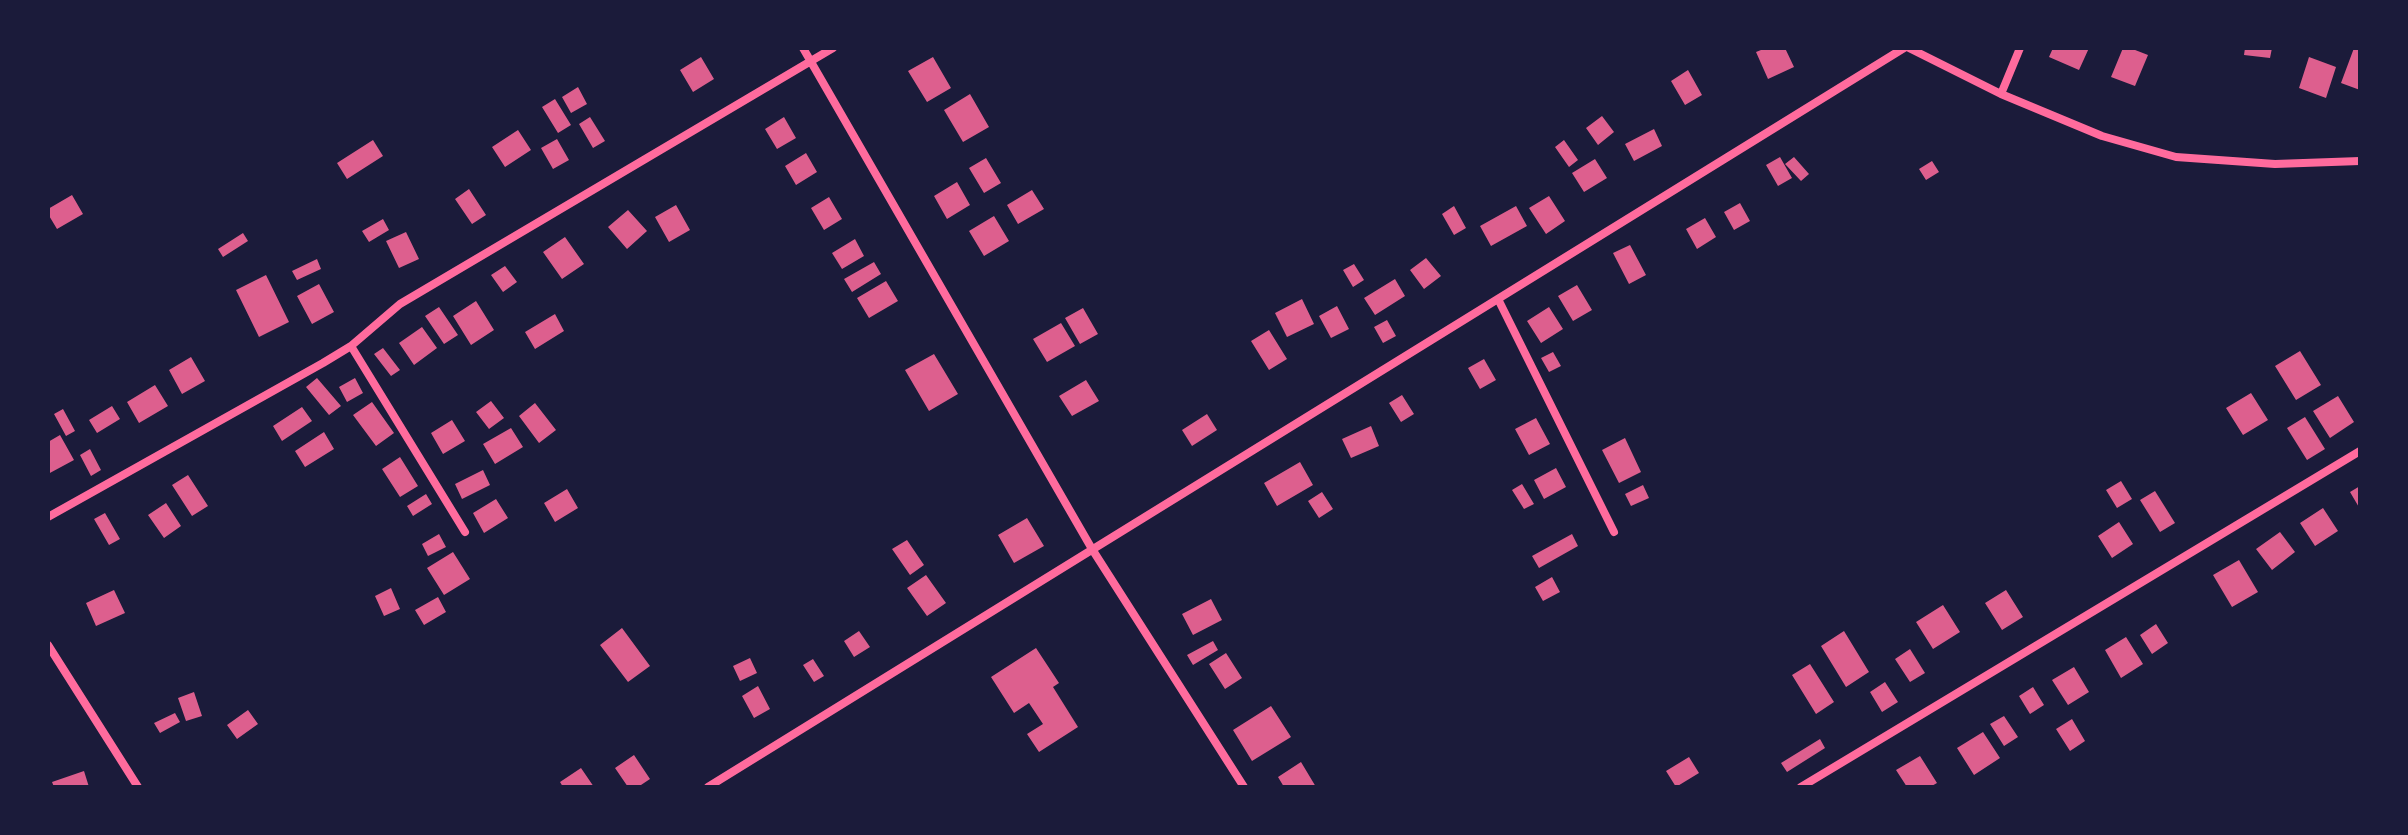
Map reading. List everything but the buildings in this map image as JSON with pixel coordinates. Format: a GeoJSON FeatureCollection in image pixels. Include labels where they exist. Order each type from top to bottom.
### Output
{"type":"FeatureCollection","features":[{"type":"Feature","properties":{"kind":"street"},"geometry":{"type":"LineString","coordinates":[[803,48],[1092,549],[1244,787]]}},
{"type":"Feature","properties":{"kind":"street"},"geometry":{"type":"LineString","coordinates":[[48,517],[351,346],[400,304],[833,48]]}},
{"type":"Feature","properties":{"kind":"street"},"geometry":{"type":"LineString","coordinates":[[708,787],[1907,48],[2001,94],[2102,136],[2176,157],[2275,164],[2360,161]]}},
{"type":"Feature","properties":{"kind":"street"},"geometry":{"type":"LineString","coordinates":[[2001,94],[2020,48]]}},
{"type":"Feature","properties":{"kind":"street"},"geometry":{"type":"LineString","coordinates":[[1498,299],[1614,532]]}},
{"type":"Feature","properties":{"kind":"street"},"geometry":{"type":"LineString","coordinates":[[351,346],[465,532]]}},
{"type":"Feature","properties":{"kind":"street"},"geometry":{"type":"LineString","coordinates":[[1801,787],[2360,451]]}},
{"type":"Feature","properties":{"kind":"street"},"geometry":{"type":"LineString","coordinates":[[48,645],[138,787]]}}]}
